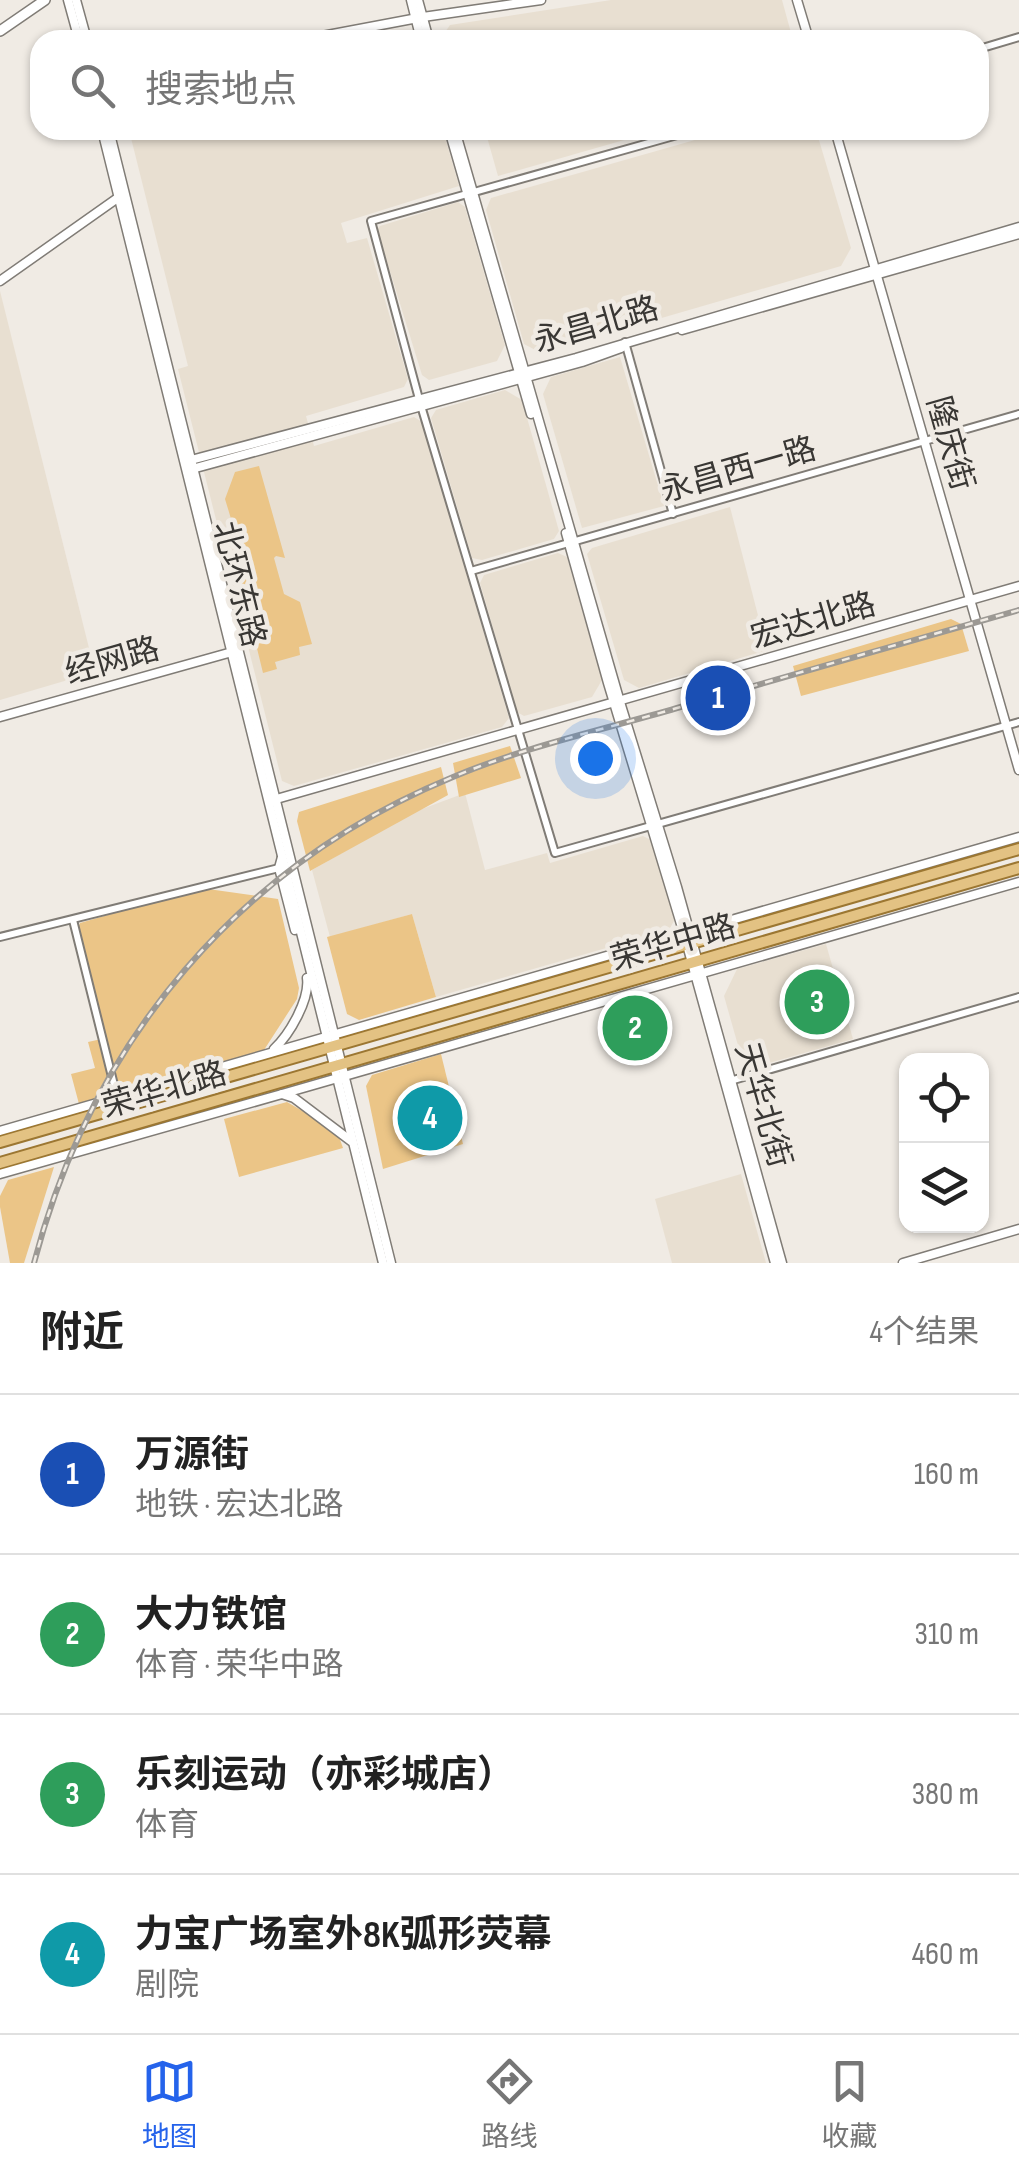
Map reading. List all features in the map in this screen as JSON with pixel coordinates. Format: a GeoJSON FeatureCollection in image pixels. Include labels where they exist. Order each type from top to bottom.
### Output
{"type":"FeatureCollection","features":[{"type":"Feature","properties":{"kind":"main road"},"geometry":{"type":"LineString","coordinates":[[0,30],[45,0]]}},
{"type":"Feature","properties":{"kind":"main road","name":"荣华中路"},"geometry":{"type":"LineString","coordinates":[[333,1049],[689,939],[795,915],[1019,849]]}},
{"type":"Feature","properties":{"kind":"main road","name":"荣华中路"},"geometry":{"type":"LineString","coordinates":[[339,1071],[592,991],[1019,868]]}},
{"type":"Feature","properties":{"kind":"main road","name":"荣华北路"},"geometry":{"type":"LineString","coordinates":[[0,1142],[333,1049]]}},
{"type":"Feature","properties":{"kind":"main road","name":"荣华北路"},"geometry":{"type":"LineString","coordinates":[[0,1163],[202,1104],[339,1071]]}},
{"type":"Feature","properties":{"kind":"street"},"geometry":{"type":"LineString","coordinates":[[68,0],[76,30]]}},
{"type":"Feature","properties":{"kind":"street"},"geometry":{"type":"LineString","coordinates":[[76,0],[84,30]]}},
{"type":"Feature","properties":{"kind":"street"},"geometry":{"type":"LineString","coordinates":[[414,0],[424,30]]}},
{"type":"Feature","properties":{"kind":"street"},"geometry":{"type":"LineString","coordinates":[[355,30],[540,0]]}},
{"type":"Feature","properties":{"kind":"street"},"geometry":{"type":"LineString","coordinates":[[798,0],[806,30]]}},
{"type":"Feature","properties":{"kind":"street"},"geometry":{"type":"LineString","coordinates":[[419,18],[420,30]]}},
{"type":"Feature","properties":{"kind":"street"},"geometry":{"type":"LineString","coordinates":[[989,46],[1019,38]]}},
{"type":"Feature","properties":{"kind":"street","name":"北环东路"},"geometry":{"type":"LineString","coordinates":[[105,140],[339,1071]]}},
{"type":"Feature","properties":{"kind":"street","name":"北环东路"},"geometry":{"type":"LineString","coordinates":[[111,140],[121,195]]}},
{"type":"Feature","properties":{"kind":"street","name":"天华北街"},"geometry":{"type":"LineString","coordinates":[[455,140],[689,939],[779,1263]]}},
{"type":"Feature","properties":{"kind":"street"},"geometry":{"type":"LineString","coordinates":[[659,140],[370,221],[420,403],[555,853],[1019,722]]}},
{"type":"Feature","properties":{"kind":"street","name":"隆庆街"},"geometry":{"type":"LineString","coordinates":[[838,140],[1019,770]]}},
{"type":"Feature","properties":{"kind":"street"},"geometry":{"type":"LineString","coordinates":[[0,281],[121,195]]}},
{"type":"Feature","properties":{"kind":"street","name":"永昌北路"},"geometry":{"type":"LineString","coordinates":[[189,465],[522,374],[582,362],[625,344],[1019,230]]}},
{"type":"Feature","properties":{"kind":"street"},"geometry":{"type":"LineString","coordinates":[[625,344],[672,514]]}},
{"type":"Feature","properties":{"kind":"street","name":"永昌西一路"},"geometry":{"type":"LineString","coordinates":[[471,570],[1019,414]]}},
{"type":"Feature","properties":{"kind":"street","name":"宏达北路"},"geometry":{"type":"LineString","coordinates":[[272,800],[1019,586]]}},
{"type":"Feature","properties":{"kind":"street","name":"经网路"},"geometry":{"type":"LineString","coordinates":[[0,717],[234,652]]}},
{"type":"Feature","properties":{"kind":"street","name":"北环东路"},"geometry":{"type":"LineString","coordinates":[[272,800],[282,856],[330,1036]]}},
{"type":"Feature","properties":{"kind":"street"},"geometry":{"type":"LineString","coordinates":[[0,1130],[689,939],[770,909],[1019,837]]}},
{"type":"Feature","properties":{"kind":"street"},"geometry":{"type":"LineString","coordinates":[[271,1052],[282,1042],[308,985],[279,868],[282,856]]}},
{"type":"Feature","properties":{"kind":"street"},"geometry":{"type":"LineString","coordinates":[[0,937],[279,868]]}},
{"type":"Feature","properties":{"kind":"street"},"geometry":{"type":"LineString","coordinates":[[0,1174],[282,1094],[339,1071],[624,996],[1019,882]]}},
{"type":"Feature","properties":{"kind":"street"},"geometry":{"type":"LineString","coordinates":[[944,890],[972,895]]}},
{"type":"Feature","properties":{"kind":"street"},"geometry":{"type":"LineString","coordinates":[[770,909],[795,915]]}},
{"type":"Feature","properties":{"kind":"street"},"geometry":{"type":"LineString","coordinates":[[73,920],[117,1097]]}},
{"type":"Feature","properties":{"kind":"street","name":"天华北街"},"geometry":{"type":"LineString","coordinates":[[698,974],[779,1263]]}},
{"type":"Feature","properties":{"kind":"street"},"geometry":{"type":"LineString","coordinates":[[592,991],[624,996]]}},
{"type":"Feature","properties":{"kind":"street"},"geometry":{"type":"LineString","coordinates":[[730,1081],[1019,997]]}},
{"type":"Feature","properties":{"kind":"street"},"geometry":{"type":"LineString","coordinates":[[422,1010],[447,1014]]}},
{"type":"Feature","properties":{"kind":"street"},"geometry":{"type":"LineString","coordinates":[[192,1088],[221,1067]]}},
{"type":"Feature","properties":{"kind":"street"},"geometry":{"type":"LineString","coordinates":[[339,1071],[382,1263]]}},
{"type":"Feature","properties":{"kind":"street"},"geometry":{"type":"LineString","coordinates":[[339,1071],[391,1263]]}},
{"type":"Feature","properties":{"kind":"street"},"geometry":{"type":"LineString","coordinates":[[282,1094],[294,1098],[354,1144]]}},
{"type":"Feature","properties":{"kind":"street"},"geometry":{"type":"LineString","coordinates":[[202,1104],[230,1108]]}},
{"type":"Feature","properties":{"kind":"street"},"geometry":{"type":"LineString","coordinates":[[50,1116],[77,1121]]}},
{"type":"Feature","properties":{"kind":"street"},"geometry":{"type":"LineString","coordinates":[[903,1263],[1019,1229]]}},
{"type":"Feature","properties":{"kind":"shaded area"},"geometry":{"type":"Polygon","coordinates":[[[611,0],[782,0],[790,30],[447,30],[450,25],[611,0]]]}},
{"type":"Feature","properties":{"kind":"shaded area"},"geometry":{"type":"Polygon","coordinates":[[[132,140],[446,140],[459,186],[341,223],[347,243],[367,238],[408,379],[404,387],[306,416],[314,446],[414,417],[422,422],[509,718],[502,727],[294,786],[282,781],[178,369],[188,366],[132,140]]]}},
{"type":"Feature","properties":{"kind":"shaded area"},"geometry":{"type":"Polygon","coordinates":[[[488,140],[624,140],[498,176],[488,140]]]}},
{"type":"Feature","properties":{"kind":"shaded area"},"geometry":{"type":"Polygon","coordinates":[[[695,140],[819,140],[851,248],[841,266],[541,353],[524,344],[486,210],[491,198],[695,140]]]}},
{"type":"Feature","properties":{"kind":"shaded area"},"geometry":{"type":"Polygon","coordinates":[[[458,202],[465,207],[505,345],[497,361],[429,380],[422,375],[377,229],[458,202]]]}},
{"type":"Feature","properties":{"kind":"shaded area"},"geometry":{"type":"Polygon","coordinates":[[[0,291],[95,672],[0,700],[0,291]]]}},
{"type":"Feature","properties":{"kind":"shaded area"},"geometry":{"type":"Polygon","coordinates":[[[620,357],[664,506],[582,528],[543,394],[551,377],[620,357]]]}},
{"type":"Feature","properties":{"kind":"shaded area"},"geometry":{"type":"Polygon","coordinates":[[[505,390],[522,400],[559,531],[554,539],[482,560],[472,558],[431,418],[436,410],[505,390]]]}},
{"type":"Feature","properties":{"kind":"shaded area"},"geometry":{"type":"Polygon","coordinates":[[[259,466],[285,558],[274,558],[284,594],[300,602],[312,644],[299,647],[300,655],[275,662],[277,669],[263,673],[231,541],[232,522],[225,499],[235,472],[259,466]]]}},
{"type":"Feature","properties":{"kind":"shaded area"},"geometry":{"type":"Polygon","coordinates":[[[730,507],[767,650],[639,688],[624,680],[587,554],[592,548],[730,507]]]}},
{"type":"Feature","properties":{"kind":"shaded area"},"geometry":{"type":"Polygon","coordinates":[[[558,553],[567,557],[602,680],[592,697],[524,716],[517,712],[480,583],[484,575],[558,553]]]}},
{"type":"Feature","properties":{"kind":"shaded area"},"geometry":{"type":"Polygon","coordinates":[[[951,619],[961,624],[969,651],[801,696],[793,666],[951,619]]]}},
{"type":"Feature","properties":{"kind":"shaded area"},"geometry":{"type":"Polygon","coordinates":[[[510,746],[521,778],[459,797],[453,763],[510,746]]]}},
{"type":"Feature","properties":{"kind":"shaded area"},"geometry":{"type":"Polygon","coordinates":[[[441,767],[448,795],[310,871],[297,821],[299,812],[441,767]]]}},
{"type":"Feature","properties":{"kind":"shaded area"},"geometry":{"type":"Polygon","coordinates":[[[465,793],[485,870],[547,853],[550,863],[643,836],[651,840],[675,919],[669,930],[436,997],[412,914],[330,937],[312,870],[414,812],[465,793]]]}},
{"type":"Feature","properties":{"kind":"shaded area"},"geometry":{"type":"Polygon","coordinates":[[[201,888],[278,899],[299,988],[297,999],[264,1050],[79,1104],[71,1074],[95,1068],[88,1042],[106,1038],[78,928],[80,923],[201,888]]]}},
{"type":"Feature","properties":{"kind":"shaded area"},"geometry":{"type":"Polygon","coordinates":[[[412,914],[436,997],[359,1020],[347,1014],[327,937],[412,914]]]}},
{"type":"Feature","properties":{"kind":"shaded area"},"geometry":{"type":"Polygon","coordinates":[[[826,944],[853,1039],[745,1070],[724,996],[737,969],[826,944]]]}},
{"type":"Feature","properties":{"kind":"shaded area"},"geometry":{"type":"Polygon","coordinates":[[[441,1054],[463,1144],[383,1169],[366,1086],[372,1075],[441,1054]]]}},
{"type":"Feature","properties":{"kind":"shaded area"},"geometry":{"type":"Polygon","coordinates":[[[287,1102],[337,1131],[343,1148],[239,1177],[224,1119],[287,1102]]]}},
{"type":"Feature","properties":{"kind":"shaded area"},"geometry":{"type":"Polygon","coordinates":[[[54,1167],[24,1263],[10,1263],[0,1196],[8,1180],[54,1167]]]}},
{"type":"Feature","properties":{"kind":"shaded area"},"geometry":{"type":"Polygon","coordinates":[[[741,1174],[766,1263],[672,1263],[655,1199],[741,1174]]]}},
{"type":"Feature","properties":{"kind":"railway"},"geometry":{"type":"LineString","coordinates":[[34,1263],[60,1182],[94,1106],[136,1035],[185,970],[242,911],[305,859],[376,814],[453,777],[507,757],[1019,610]]}},
{"type":"Feature","properties":{"kind":"place","name":"万源街"},"geometry":{"type":"Point","coordinates":[718,698]}},
{"type":"Feature","properties":{"kind":"place","name":"乐刻运动（亦彩城店）"},"geometry":{"type":"Point","coordinates":[817,1002]}},
{"type":"Feature","properties":{"kind":"place","name":"大力铁馆"},"geometry":{"type":"Point","coordinates":[635,1028]}},
{"type":"Feature","properties":{"kind":"place","name":"力宝广场室外8K弧形荧幕"},"geometry":{"type":"Point","coordinates":[430,1118]}}]}
